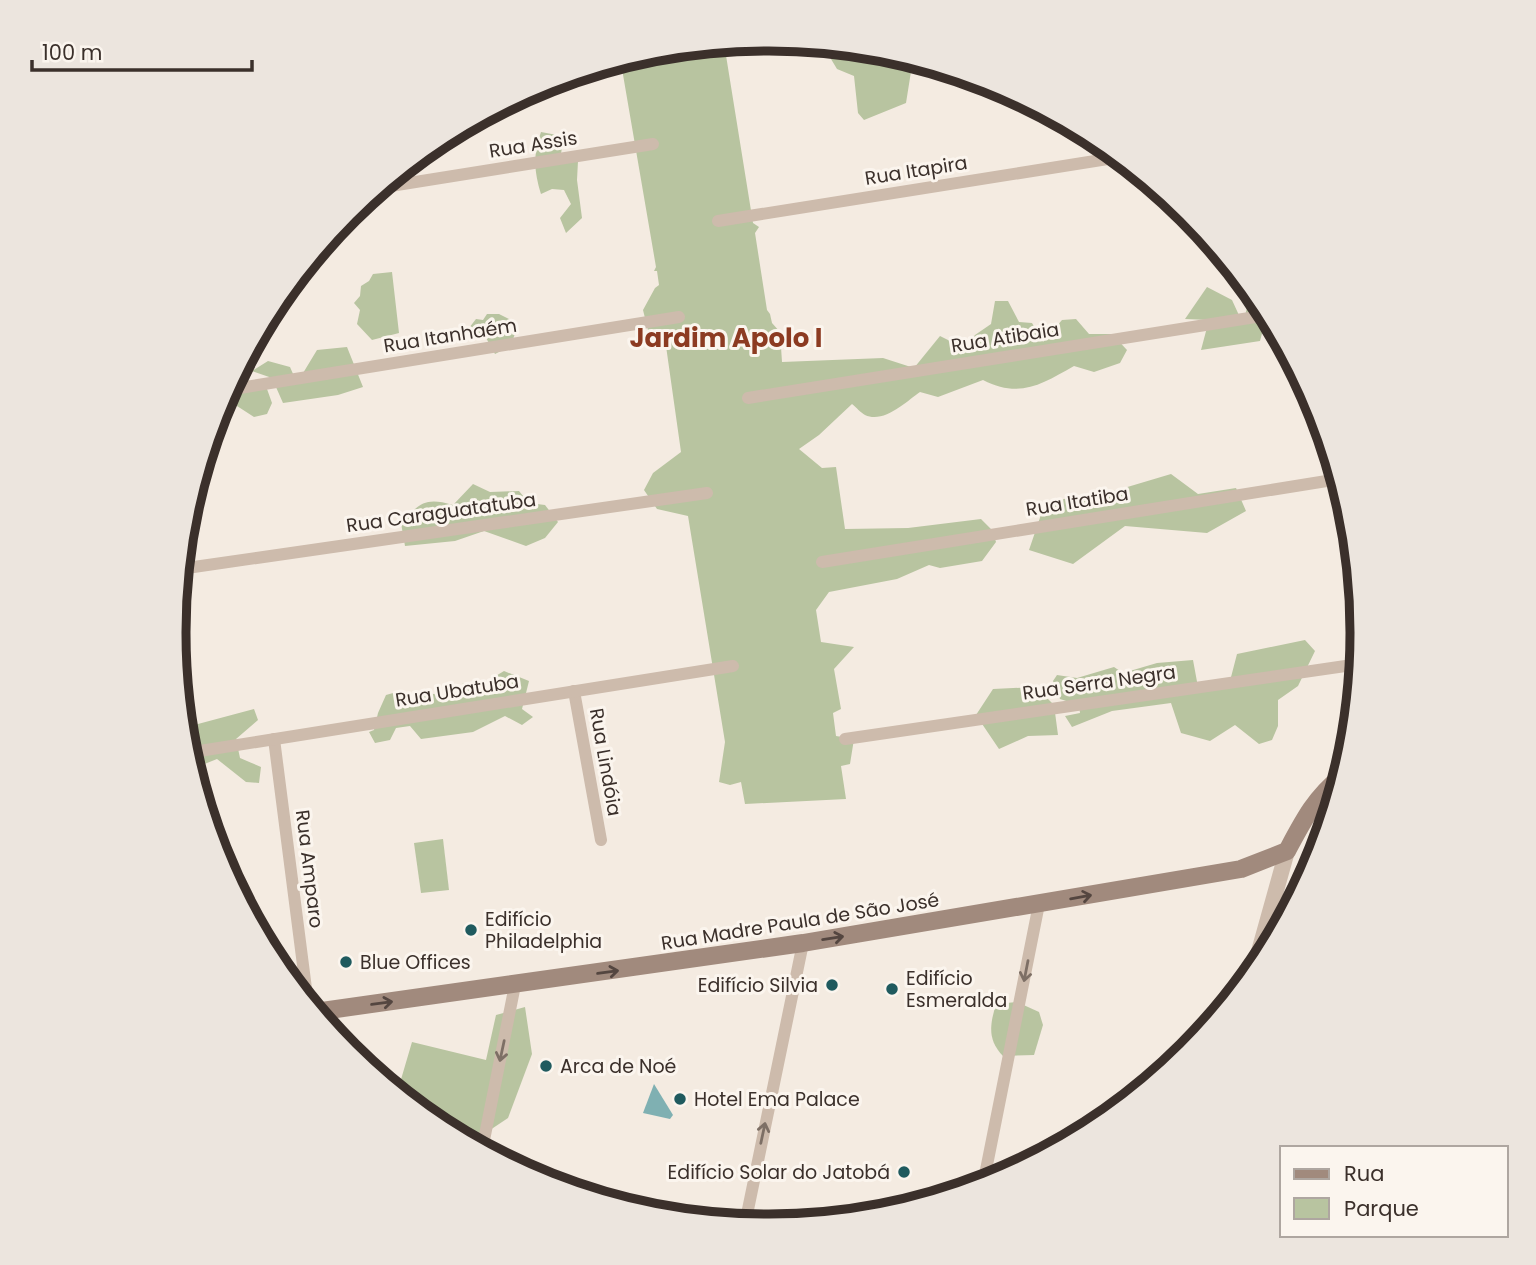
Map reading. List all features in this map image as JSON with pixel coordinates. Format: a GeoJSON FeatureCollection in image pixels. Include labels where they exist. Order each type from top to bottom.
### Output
{"type":"FeatureCollection","features":[{"type":"Feature","properties":{"kind":"main road"},"geometry":{"type":"LineString","coordinates":[[1287,851],[1302,821],[1329,786]]}},
{"type":"Feature","properties":{"kind":"main road","name":"Rua Madre Paula de São José"},"geometry":{"type":"LineString","coordinates":[[326,1010],[803,943],[1039,904],[1241,869],[1287,851]]}},
{"type":"Feature","properties":{"kind":"street","name":"Rua Assis"},"geometry":{"type":"LineString","coordinates":[[396,185],[653,144]]}},
{"type":"Feature","properties":{"kind":"street","name":"Rua Itapira"},"geometry":{"type":"LineString","coordinates":[[718,221],[1106,159]]}},
{"type":"Feature","properties":{"kind":"street","name":"Rua Itanhaém"},"geometry":{"type":"LineString","coordinates":[[240,388],[679,317]]}},
{"type":"Feature","properties":{"kind":"street","name":"Rua Atibaia"},"geometry":{"type":"LineString","coordinates":[[748,398],[1257,317]]}},
{"type":"Feature","properties":{"kind":"street","name":"Rua Itatiba"},"geometry":{"type":"LineString","coordinates":[[822,562],[1330,481]]}},
{"type":"Feature","properties":{"kind":"street","name":"Rua Caraguatatuba"},"geometry":{"type":"LineString","coordinates":[[190,568],[707,494]]}},
{"type":"Feature","properties":{"kind":"street","name":"Rua Serra Negra"},"geometry":{"type":"LineString","coordinates":[[845,738],[1349,665]]}},
{"type":"Feature","properties":{"kind":"street","name":"Rua Ubatuba"},"geometry":{"type":"LineString","coordinates":[[198,751],[733,666]]}},
{"type":"Feature","properties":{"kind":"street","name":"Rua Lindóia"},"geometry":{"type":"LineString","coordinates":[[574,691],[600,840]]}},
{"type":"Feature","properties":{"kind":"street","name":"Rua Amparo"},"geometry":{"type":"LineString","coordinates":[[274,739],[306,987]]}},
{"type":"Feature","properties":{"kind":"street"},"geometry":{"type":"LineString","coordinates":[[1263,938],[1287,851]]}},
{"type":"Feature","properties":{"kind":"street"},"geometry":{"type":"LineString","coordinates":[[986,1172],[1039,904]]}},
{"type":"Feature","properties":{"kind":"street"},"geometry":{"type":"LineString","coordinates":[[747,1213],[803,943]]}},
{"type":"Feature","properties":{"kind":"street"},"geometry":{"type":"LineString","coordinates":[[484,1140],[516,985]]}},
{"type":"Feature","properties":{"kind":"green space"},"geometry":{"type":"Polygon","coordinates":[[[726,52],[753,223],[759,227],[755,233],[767,310],[772,323],[780,332],[782,362],[883,358],[914,368],[940,336],[964,348],[975,335],[991,324],[995,301],[1008,301],[1019,322],[1032,323],[1043,342],[1062,320],[1076,319],[1089,334],[1112,334],[1127,350],[1120,363],[1094,372],[1074,366],[1041,383],[1020,389],[996,386],[983,380],[938,397],[920,392],[895,410],[872,417],[865,415],[852,404],[819,435],[799,449],[822,468],[836,467],[845,529],[908,528],[981,519],[992,530],[996,542],[982,561],[940,568],[929,565],[897,579],[829,592],[816,610],[821,642],[854,647],[834,669],[841,709],[833,713],[836,736],[854,739],[850,764],[841,766],[846,799],[745,804],[741,782],[730,785],[719,782],[725,742],[688,516],[657,509],[644,490],[653,473],[681,452],[666,346],[650,338],[643,310],[659,285],[657,271],[654,271],[656,267],[622,70],[655,62],[726,52]]]}},
{"type":"Feature","properties":{"kind":"green space"},"geometry":{"type":"Polygon","coordinates":[[[828,54],[911,69],[906,103],[864,120],[858,113],[854,76],[837,69],[828,54]]]}},
{"type":"Feature","properties":{"kind":"green space"},"geometry":{"type":"Polygon","coordinates":[[[541,132],[557,135],[562,147],[560,161],[578,161],[577,180],[582,218],[566,233],[560,218],[571,204],[564,190],[552,189],[541,194],[536,155],[541,132]]]}},
{"type":"Feature","properties":{"kind":"green space"},"geometry":{"type":"Polygon","coordinates":[[[392,272],[399,333],[372,340],[357,324],[360,310],[354,303],[360,296],[361,286],[369,281],[373,274],[392,272]]]}},
{"type":"Feature","properties":{"kind":"green space"},"geometry":{"type":"Polygon","coordinates":[[[1207,287],[1232,300],[1243,324],[1248,303],[1263,328],[1260,341],[1201,350],[1209,320],[1185,319],[1207,287]]]}},
{"type":"Feature","properties":{"kind":"green space"},"geometry":{"type":"Polygon","coordinates":[[[487,314],[499,314],[515,322],[512,342],[495,354],[485,336],[469,328],[476,319],[483,320],[487,314]]]}},
{"type":"Feature","properties":{"kind":"green space"},"geometry":{"type":"Polygon","coordinates":[[[347,347],[363,387],[338,395],[283,403],[272,378],[252,371],[268,361],[290,367],[297,383],[317,350],[347,347]]]}},
{"type":"Feature","properties":{"kind":"green space"},"geometry":{"type":"Polygon","coordinates":[[[244,380],[247,380],[267,389],[272,403],[267,414],[254,417],[237,406],[233,406],[244,380]]]}},
{"type":"Feature","properties":{"kind":"green space"},"geometry":{"type":"Polygon","coordinates":[[[1171,474],[1198,494],[1236,488],[1246,511],[1207,533],[1125,526],[1073,564],[1029,550],[1045,503],[1069,498],[1101,503],[1114,491],[1171,474]]]}},
{"type":"Feature","properties":{"kind":"green space"},"geometry":{"type":"Polygon","coordinates":[[[473,484],[490,492],[519,491],[529,503],[545,505],[558,522],[545,538],[526,546],[484,531],[455,541],[405,546],[401,523],[418,506],[429,502],[453,505],[473,484]]]}},
{"type":"Feature","properties":{"kind":"green space"},"geometry":{"type":"Polygon","coordinates":[[[1305,640],[1315,651],[1298,686],[1278,700],[1278,726],[1272,740],[1259,744],[1235,725],[1210,741],[1181,733],[1171,703],[1112,711],[1072,727],[1065,716],[1080,713],[1079,705],[1060,699],[1053,681],[1057,675],[1077,678],[1114,667],[1123,673],[1157,663],[1193,660],[1198,687],[1230,681],[1237,654],[1305,640]]]}},
{"type":"Feature","properties":{"kind":"green space"},"geometry":{"type":"Polygon","coordinates":[[[504,671],[529,681],[522,709],[533,717],[522,725],[505,716],[473,732],[421,739],[410,726],[396,728],[390,740],[375,743],[369,732],[374,730],[386,695],[400,691],[410,694],[422,691],[457,700],[463,683],[484,683],[504,671]]]}},
{"type":"Feature","properties":{"kind":"green space"},"geometry":{"type":"Polygon","coordinates":[[[1036,687],[1054,705],[1058,735],[1028,736],[999,749],[976,715],[993,689],[1036,687]]]}},
{"type":"Feature","properties":{"kind":"green space"},"geometry":{"type":"Polygon","coordinates":[[[254,709],[258,720],[236,739],[240,758],[261,767],[259,783],[246,782],[217,759],[202,765],[194,725],[254,709]]]}},
{"type":"Feature","properties":{"kind":"green space"},"geometry":{"type":"Polygon","coordinates":[[[443,839],[449,890],[421,893],[414,843],[443,839]]]}},
{"type":"Feature","properties":{"kind":"green space"},"geometry":{"type":"Polygon","coordinates":[[[1017,1002],[1039,1012],[1043,1025],[1034,1055],[1003,1056],[992,1038],[994,1011],[996,1004],[1017,1002]]]}},
{"type":"Feature","properties":{"kind":"green space"},"geometry":{"type":"Polygon","coordinates":[[[525,1007],[532,1054],[508,1118],[487,1132],[484,1140],[445,1116],[400,1083],[412,1042],[486,1060],[496,1015],[525,1007]]]}},
{"type":"Feature","properties":{"kind":"water"},"geometry":{"type":"Polygon","coordinates":[[[654,1084],[673,1115],[670,1119],[643,1113],[654,1084]]]}},
{"type":"Feature","properties":{"kind":"place","name":"Edifício Philadelphia"},"geometry":{"type":"Point","coordinates":[471,930]}},
{"type":"Feature","properties":{"kind":"place","name":"Blue Offices"},"geometry":{"type":"Point","coordinates":[346,962]}},
{"type":"Feature","properties":{"kind":"place","name":"Edifício Silvia"},"geometry":{"type":"Point","coordinates":[832,985]}},
{"type":"Feature","properties":{"kind":"place","name":"Edifício Esmeralda"},"geometry":{"type":"Point","coordinates":[892,989]}},
{"type":"Feature","properties":{"kind":"place","name":"Arca de Noé"},"geometry":{"type":"Point","coordinates":[546,1066]}},
{"type":"Feature","properties":{"kind":"place","name":"Hotel Ema Palace"},"geometry":{"type":"Point","coordinates":[680,1099]}},
{"type":"Feature","properties":{"kind":"place","name":"Edifício Solar do Jatobá"},"geometry":{"type":"Point","coordinates":[904,1172]}},
{"type":"Feature","properties":{"kind":"district","name":"Jardim Apolo I"},"geometry":{"type":"Point","coordinates":[726,338]}}]}
